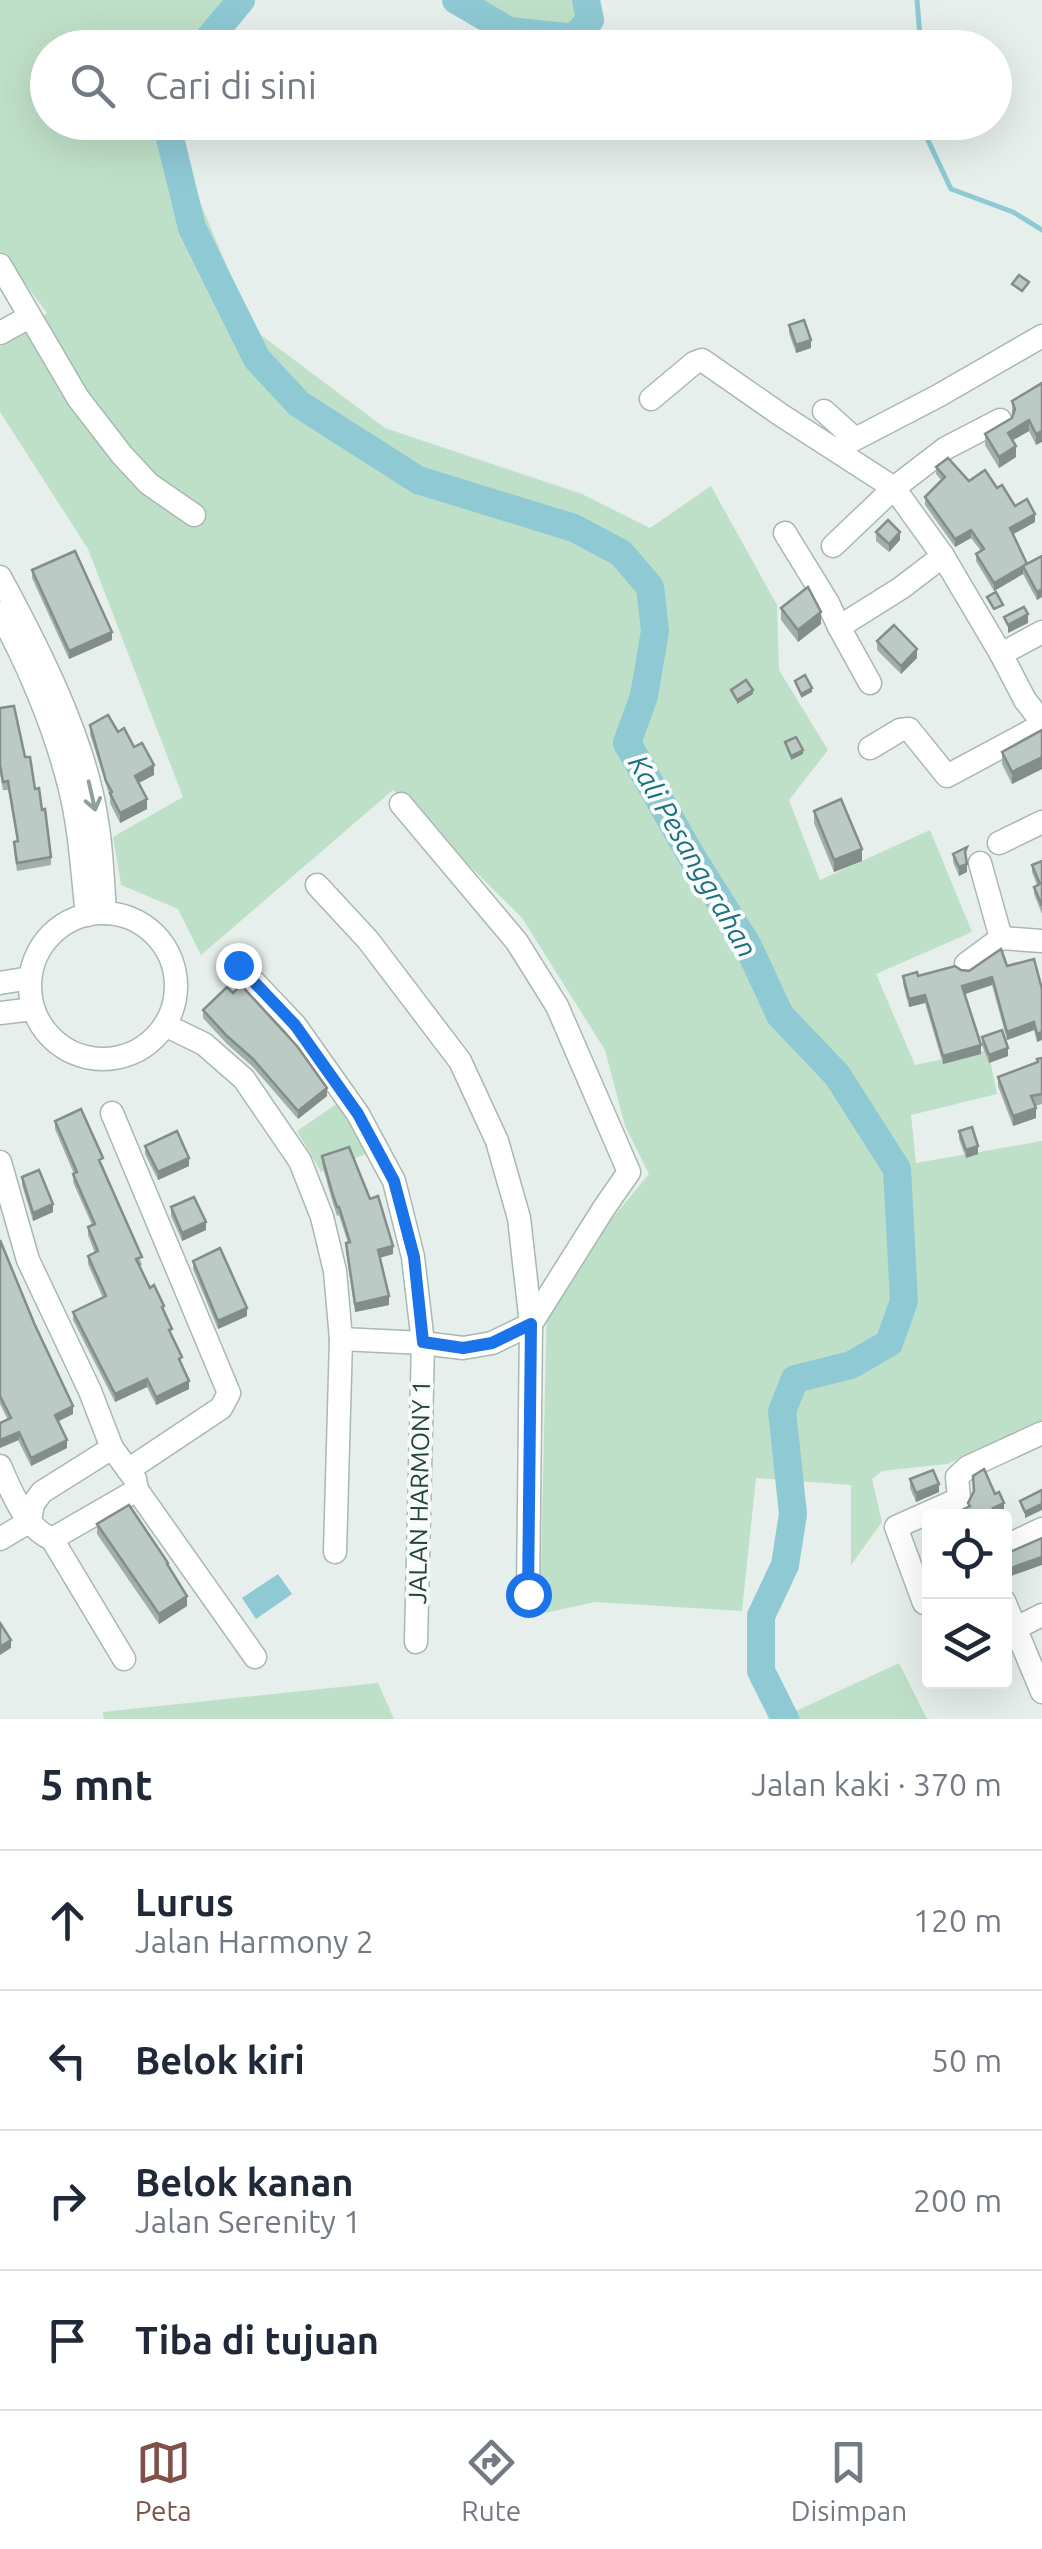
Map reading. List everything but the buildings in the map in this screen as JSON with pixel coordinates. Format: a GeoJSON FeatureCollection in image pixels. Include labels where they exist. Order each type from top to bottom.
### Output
{"type":"FeatureCollection","features":[{"type":"Feature","properties":{"kind":"street"},"geometry":{"type":"LineString","coordinates":[[0,265],[78,398],[149,484],[194,515]]}},
{"type":"Feature","properties":{"kind":"street"},"geometry":{"type":"LineString","coordinates":[[0,333],[28,317]]}},
{"type":"Feature","properties":{"kind":"street"},"geometry":{"type":"LineString","coordinates":[[845,444],[1042,336]]}},
{"type":"Feature","properties":{"kind":"street"},"geometry":{"type":"LineString","coordinates":[[651,399],[694,362],[702,360],[781,415],[845,444]]}},
{"type":"Feature","properties":{"kind":"street"},"geometry":{"type":"LineString","coordinates":[[824,410],[845,444],[894,488],[943,556],[1024,700],[1042,724],[947,776],[910,729],[900,730],[870,748]]}},
{"type":"Feature","properties":{"kind":"street"},"geometry":{"type":"LineString","coordinates":[[833,546],[894,488],[946,448],[1000,420]]}},
{"type":"Feature","properties":{"kind":"street"},"geometry":{"type":"LineString","coordinates":[[785,533],[828,603],[870,684]]}},
{"type":"Feature","properties":{"kind":"street"},"geometry":{"type":"LineString","coordinates":[[840,627],[943,556]]}},
{"type":"Feature","properties":{"kind":"street"},"geometry":{"type":"LineString","coordinates":[[0,577],[14,637]]}},
{"type":"Feature","properties":{"kind":"street"},"geometry":{"type":"LineString","coordinates":[[0,614],[72,730],[97,821],[96,914]]}},
{"type":"Feature","properties":{"kind":"street"},"geometry":{"type":"LineString","coordinates":[[1001,654],[1042,632]]}},
{"type":"Feature","properties":{"kind":"street"},"geometry":{"type":"LineString","coordinates":[[341,1339],[423,1342],[463,1348],[492,1343],[531,1324],[629,1172],[556,1006],[516,942],[401,804]]}},
{"type":"Feature","properties":{"kind":"street"},"geometry":{"type":"LineString","coordinates":[[999,843],[1042,822]]}},
{"type":"Feature","properties":{"kind":"street"},"geometry":{"type":"LineString","coordinates":[[980,862],[1001,938]]}},
{"type":"Feature","properties":{"kind":"street"},"geometry":{"type":"LineString","coordinates":[[317,884],[368,940],[460,1061],[497,1142],[519,1218],[531,1324],[528,1594]]}},
{"type":"Feature","properties":{"kind":"street"},"geometry":{"type":"LineString","coordinates":[[96,914],[128,918],[150,930],[165,948],[176,989],[165,1025],[150,1042],[110,1059],[88,1058],[64,1048],[45,1031],[33,1009],[30,978],[36,956],[48,938],[66,924],[96,914]]}},
{"type":"Feature","properties":{"kind":"street"},"geometry":{"type":"LineString","coordinates":[[966,964],[1001,938],[1042,941]]}},
{"type":"Feature","properties":{"kind":"street","name":"JALAN HARMONY 1"},"geometry":{"type":"LineString","coordinates":[[238,965],[295,1025],[358,1114],[394,1181],[414,1257],[423,1342],[416,1642]]}},
{"type":"Feature","properties":{"kind":"street"},"geometry":{"type":"LineString","coordinates":[[0,983],[30,978]]}},
{"type":"Feature","properties":{"kind":"street"},"geometry":{"type":"LineString","coordinates":[[0,1014],[33,1009]]}},
{"type":"Feature","properties":{"kind":"street"},"geometry":{"type":"LineString","coordinates":[[165,1025],[204,1044],[244,1078],[300,1160],[322,1216],[335,1271],[341,1339],[335,1552]]}},
{"type":"Feature","properties":{"kind":"street"},"geometry":{"type":"LineString","coordinates":[[52,1539],[221,1408],[229,1393],[112,1113]]}},
{"type":"Feature","properties":{"kind":"street"},"geometry":{"type":"LineString","coordinates":[[0,1162],[28,1260],[90,1391],[112,1448],[256,1657]]}},
{"type":"Feature","properties":{"kind":"street"},"geometry":{"type":"LineString","coordinates":[[923,1599],[896,1527],[963,1508],[957,1478],[968,1467],[1042,1433]]}},
{"type":"Feature","properties":{"kind":"street"},"geometry":{"type":"LineString","coordinates":[[0,1540],[30,1521],[42,1492],[112,1448]]}},
{"type":"Feature","properties":{"kind":"street"},"geometry":{"type":"LineString","coordinates":[[0,1466],[30,1521],[40,1534],[52,1539],[124,1659]]}},
{"type":"Feature","properties":{"kind":"street"},"geometry":{"type":"LineString","coordinates":[[1012,1544],[1042,1529]]}},
{"type":"Feature","properties":{"kind":"street"},"geometry":{"type":"LineString","coordinates":[[1012,1616],[1042,1615]]}},
{"type":"Feature","properties":{"kind":"street"},"geometry":{"type":"LineString","coordinates":[[1012,1623],[1042,1692]]}},
{"type":"Feature","properties":{"kind":"green space"},"geometry":{"type":"Polygon","coordinates":[[[0,0],[225,0],[206,30],[30,30],[30,140],[182,140],[183,161],[253,329],[385,428],[582,494],[650,528],[711,486],[777,605],[779,670],[828,750],[789,800],[820,880],[930,830],[972,932],[876,974],[915,1065],[988,1050],[997,1094],[911,1115],[916,1163],[1042,1141],[1042,1423],[947,1464],[882,1471],[872,1479],[882,1522],[851,1565],[851,1485],[756,1478],[742,1611],[595,1602],[540,1614],[547,1297],[649,1174],[625,1126],[605,1050],[522,918],[393,790],[201,955],[178,909],[121,885],[113,837],[183,797],[88,549],[0,412],[0,347],[47,313],[0,251],[0,0]]]}},
{"type":"Feature","properties":{"kind":"green space"},"geometry":{"type":"Polygon","coordinates":[[[441,0],[585,0],[578,25],[503,26],[441,0]]]}},
{"type":"Feature","properties":{"kind":"green space"},"geometry":{"type":"Polygon","coordinates":[[[338,1103],[368,1153],[321,1172],[297,1131],[338,1103]]]}},
{"type":"Feature","properties":{"kind":"green space"},"geometry":{"type":"Polygon","coordinates":[[[899,1663],[927,1719],[783,1717],[899,1663]]]}},
{"type":"Feature","properties":{"kind":"green space"},"geometry":{"type":"Polygon","coordinates":[[[378,1683],[394,1719],[104,1719],[103,1712],[378,1683]]]}},
{"type":"Feature","properties":{"kind":"water"},"geometry":{"type":"Polygon","coordinates":[[[278,1574],[292,1594],[256,1619],[242,1598],[278,1574]]]}},
{"type":"Feature","properties":{"kind":"waterway","name":"Kali Pesanggrahan"},"geometry":{"type":"LineString","coordinates":[[216,30],[241,0]]}},
{"type":"Feature","properties":{"kind":"waterway","name":"Kali Pesanggrahan"},"geometry":{"type":"LineString","coordinates":[[456,0],[507,30]]}},
{"type":"Feature","properties":{"kind":"waterway","name":"Kali Pesanggrahan"},"geometry":{"type":"LineString","coordinates":[[581,30],[590,20],[586,0]]}},
{"type":"Feature","properties":{"kind":"waterway"},"geometry":{"type":"LineString","coordinates":[[917,0],[920,30]]}},
{"type":"Feature","properties":{"kind":"waterway","name":"Kali Pesanggrahan"},"geometry":{"type":"LineString","coordinates":[[170,140],[192,228],[257,359],[299,404],[418,480],[574,528],[621,553],[650,587],[655,631],[644,696],[627,743],[748,946],[780,1015],[837,1075],[897,1169],[904,1301],[889,1343],[851,1365],[795,1379],[782,1411],[793,1514],[785,1565],[761,1616],[761,1671],[785,1719]]}},
{"type":"Feature","properties":{"kind":"waterway"},"geometry":{"type":"LineString","coordinates":[[928,140],[951,189],[1013,212],[1042,230]]}},
{"type":"Feature","properties":{"kind":"route"},"geometry":{"type":"LineString","coordinates":[[238,965],[295,1025],[358,1114],[394,1181],[414,1257],[423,1342],[463,1348],[492,1343],[531,1324],[528,1594]]}}]}
